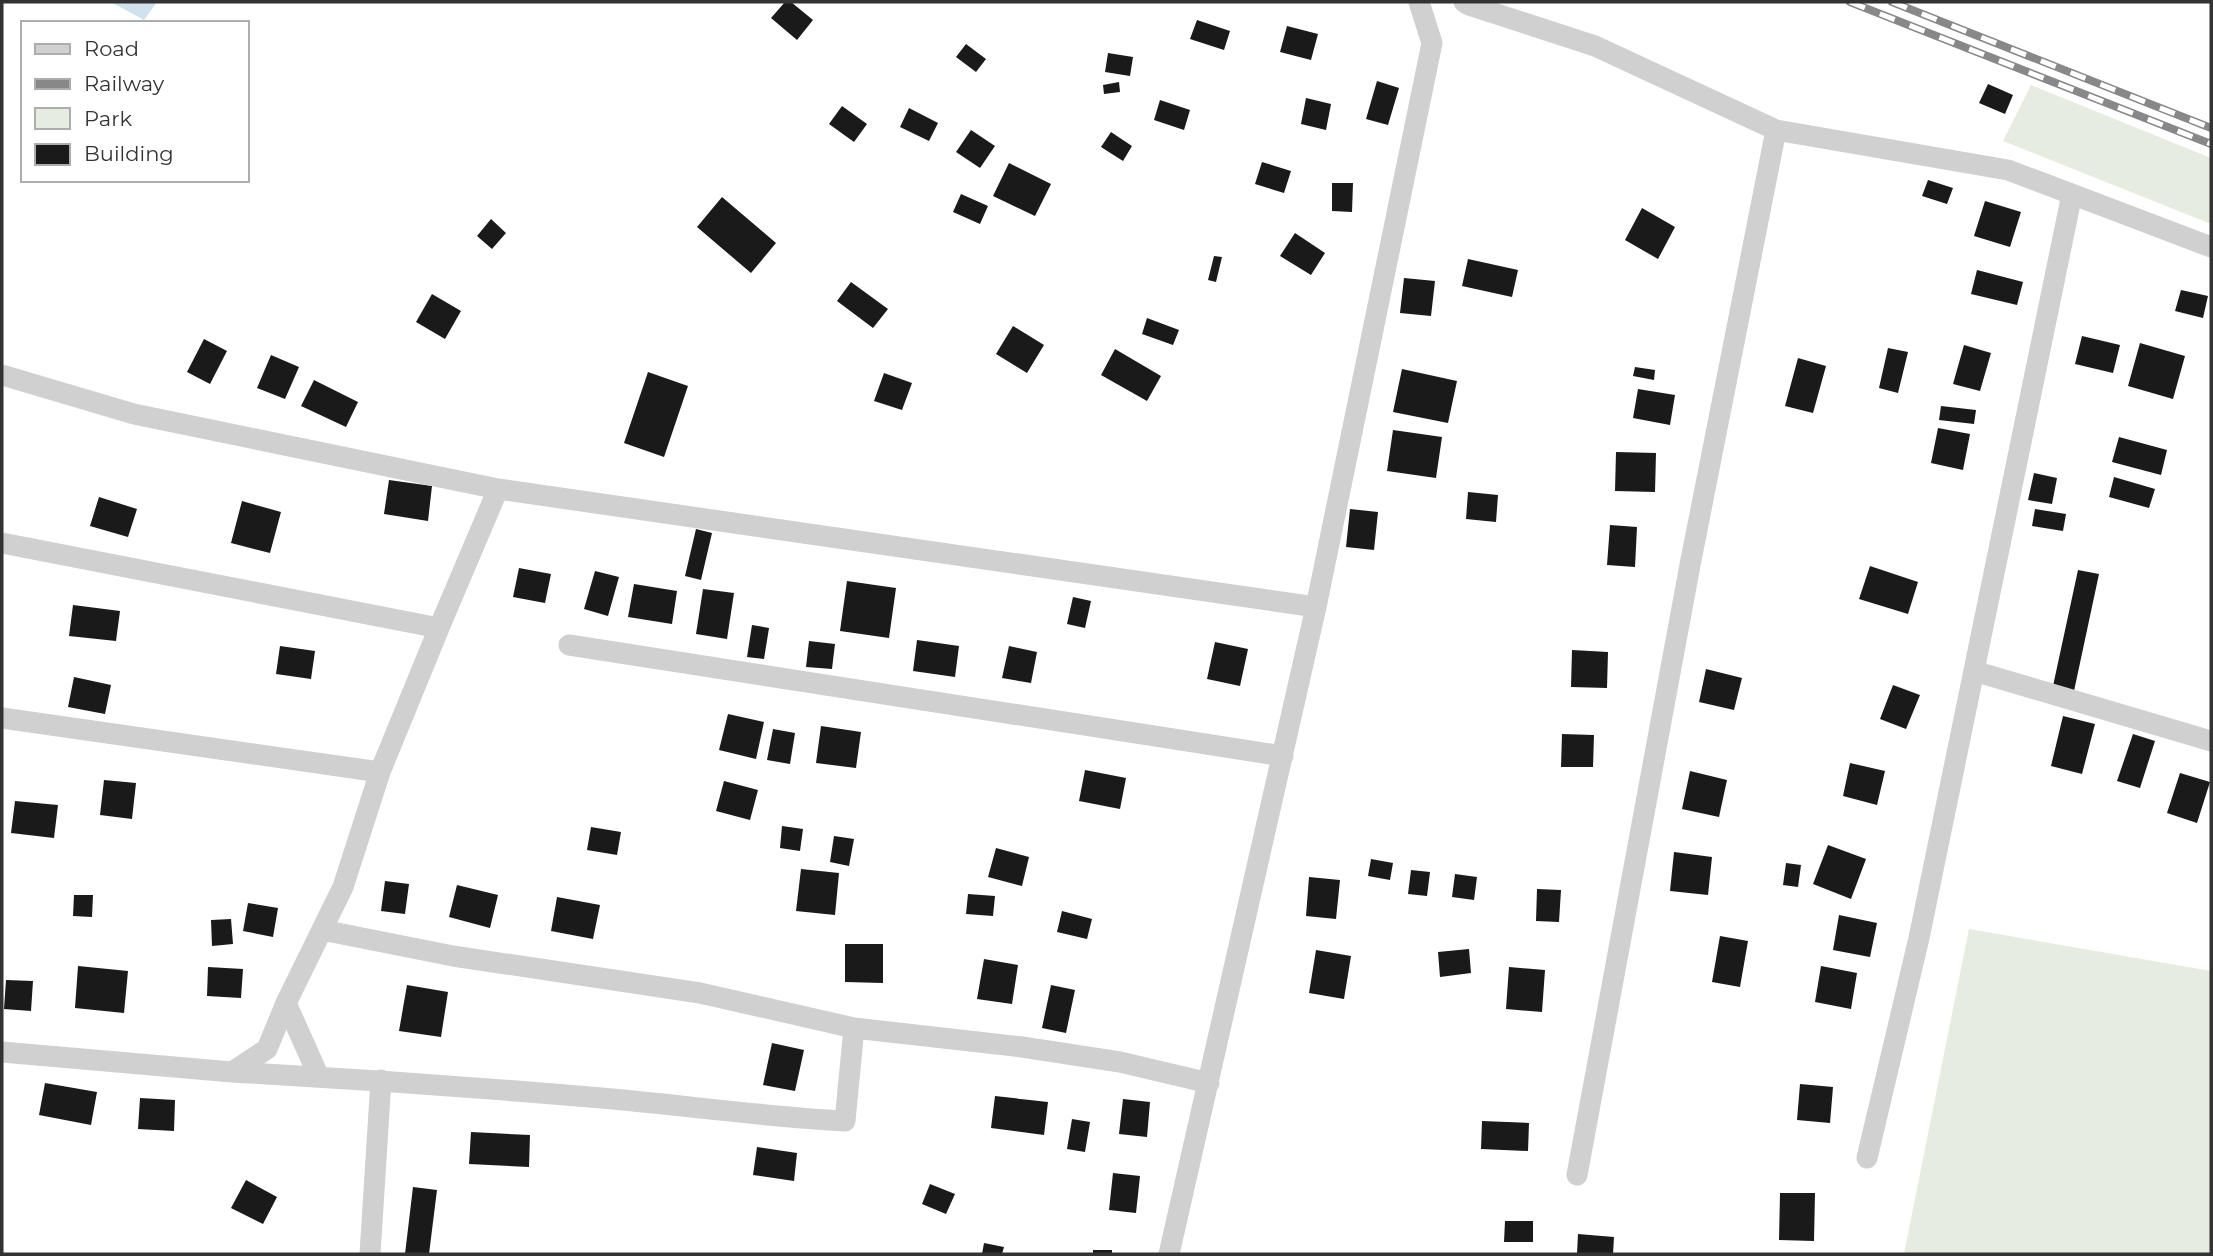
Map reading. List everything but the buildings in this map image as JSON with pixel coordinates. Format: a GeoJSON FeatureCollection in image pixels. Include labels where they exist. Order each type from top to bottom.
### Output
{"type":"FeatureCollection","features":[{"type":"Feature","properties":{"kind":"street"},"geometry":{"type":"LineString","coordinates":[[1169,1254],[1316,607],[1432,43],[1419,2]]}},
{"type":"Feature","properties":{"kind":"street"},"geometry":{"type":"LineString","coordinates":[[1464,2],[1595,46],[1776,130],[2008,170],[2211,247]]}},
{"type":"Feature","properties":{"kind":"street"},"geometry":{"type":"LineString","coordinates":[[1577,1175],[1690,565],[1776,130]]}},
{"type":"Feature","properties":{"kind":"street"},"geometry":{"type":"LineString","coordinates":[[1867,1158],[1919,938],[2071,194]]}},
{"type":"Feature","properties":{"kind":"street"},"geometry":{"type":"LineString","coordinates":[[2,375],[134,414],[498,489],[1316,607]]}},
{"type":"Feature","properties":{"kind":"street"},"geometry":{"type":"LineString","coordinates":[[232,1072],[267,1049],[286,1003],[343,887],[380,772],[498,489]]}},
{"type":"Feature","properties":{"kind":"street"},"geometry":{"type":"LineString","coordinates":[[2,543],[439,628]]}},
{"type":"Feature","properties":{"kind":"street"},"geometry":{"type":"LineString","coordinates":[[569,645],[1283,756]]}},
{"type":"Feature","properties":{"kind":"street"},"geometry":{"type":"LineString","coordinates":[[1974,671],[2211,741]]}},
{"type":"Feature","properties":{"kind":"street"},"geometry":{"type":"LineString","coordinates":[[2,718],[380,772]]}},
{"type":"Feature","properties":{"kind":"street"},"geometry":{"type":"LineString","coordinates":[[322,930],[453,956],[700,993],[854,1028],[1022,1047],[1120,1062],[1209,1083]]}},
{"type":"Feature","properties":{"kind":"street"},"geometry":{"type":"LineString","coordinates":[[286,1003],[319,1077]]}},
{"type":"Feature","properties":{"kind":"street"},"geometry":{"type":"LineString","coordinates":[[2,1052],[232,1072],[381,1080],[616,1099],[777,1118],[845,1121],[854,1028]]}},
{"type":"Feature","properties":{"kind":"street"},"geometry":{"type":"LineString","coordinates":[[370,1254],[381,1080]]}},
{"type":"Feature","properties":{"kind":"green space"},"geometry":{"type":"Polygon","coordinates":[[[2031,85],[2211,158],[2211,224],[2003,141],[2031,85]]]}},
{"type":"Feature","properties":{"kind":"green space"},"geometry":{"type":"Polygon","coordinates":[[[1969,929],[2211,971],[2211,1254],[1904,1254],[1969,929]]]}},
{"type":"Feature","properties":{"kind":"water"},"geometry":{"type":"Polygon","coordinates":[[[111,2],[157,2],[144,20],[111,2]]]}},
{"type":"Feature","properties":{"kind":"railway"},"geometry":{"type":"LineString","coordinates":[[1850,2],[2211,144]]}},
{"type":"Feature","properties":{"kind":"railway"},"geometry":{"type":"LineString","coordinates":[[1892,2],[2211,128]]}}]}
